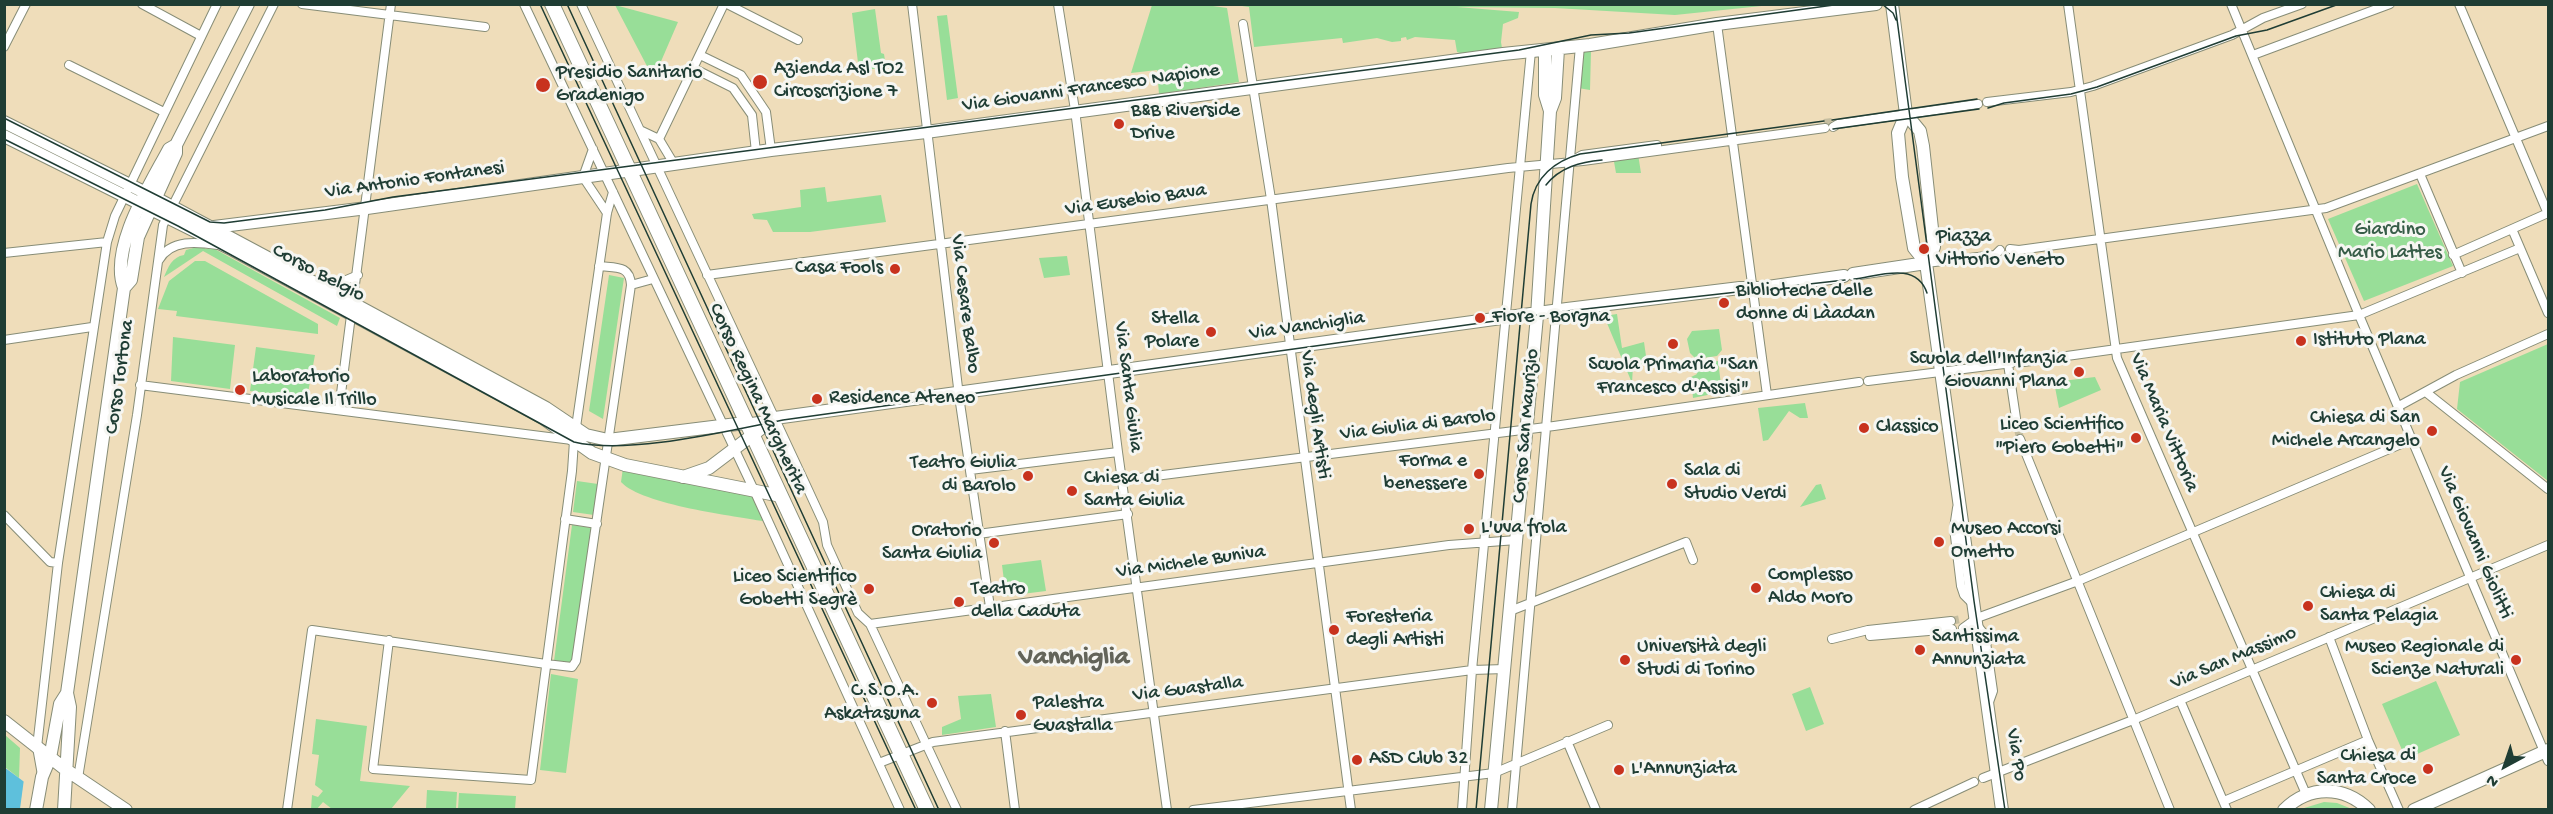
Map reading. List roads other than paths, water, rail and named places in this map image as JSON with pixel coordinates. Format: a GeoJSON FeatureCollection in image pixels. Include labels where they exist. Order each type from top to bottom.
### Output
{"type":"FeatureCollection","features":[{"type":"Feature","properties":{"kind":"main road","name":"Corso Regina Margherita"},"geometry":{"type":"LineString","coordinates":[[552,4],[927,810]]}},
{"type":"Feature","properties":{"kind":"street"},"geometry":{"type":"LineString","coordinates":[[4,47],[26,4]]}},
{"type":"Feature","properties":{"kind":"street"},"geometry":{"type":"LineString","coordinates":[[142,4],[201,36]]}},
{"type":"Feature","properties":{"kind":"street","name":"Corso Tortona"},"geometry":{"type":"LineString","coordinates":[[41,782],[37,747],[58,563],[92,327],[107,242],[127,190],[216,4]]}},
{"type":"Feature","properties":{"kind":"street","name":"Corso Tortona"},"geometry":{"type":"LineString","coordinates":[[64,808],[67,792],[65,769],[70,707],[67,693],[124,288],[120,278],[124,243],[176,153],[176,145],[248,4]]}},
{"type":"Feature","properties":{"kind":"street","name":"Corso Tortona"},"geometry":{"type":"LineString","coordinates":[[78,778],[157,263],[169,212],[274,4]]}},
{"type":"Feature","properties":{"kind":"street"},"geometry":{"type":"LineString","coordinates":[[302,4],[485,27]]}},
{"type":"Feature","properties":{"kind":"street"},"geometry":{"type":"LineString","coordinates":[[339,409],[392,4]]}},
{"type":"Feature","properties":{"kind":"street"},"geometry":{"type":"LineString","coordinates":[[524,4],[753,488],[900,810]]}},
{"type":"Feature","properties":{"kind":"street","name":"Corso Regina Margherita"},"geometry":{"type":"LineString","coordinates":[[581,4],[823,522],[827,545],[858,613],[870,624],[957,810]]}},
{"type":"Feature","properties":{"kind":"street"},"geometry":{"type":"LineString","coordinates":[[659,139],[726,4],[798,40]]}},
{"type":"Feature","properties":{"kind":"street","name":"Via Cesare Balbo"},"geometry":{"type":"LineString","coordinates":[[912,4],[958,394],[990,606]]}},
{"type":"Feature","properties":{"kind":"street","name":"Via Santa Giulia"},"geometry":{"type":"LineString","coordinates":[[1058,4],[1075,110],[1118,452],[1167,810]]}},
{"type":"Feature","properties":{"kind":"street","name":"Via Giovanni Francesco Napione"},"geometry":{"type":"LineString","coordinates":[[630,171],[1075,110],[1551,50],[1717,24],[1876,4]]}},
{"type":"Feature","properties":{"kind":"street"},"geometry":{"type":"LineString","coordinates":[[1892,4],[1906,114],[1898,133],[1902,177],[1914,248],[1926,263],[1941,372],[2010,364],[2016,418]]}},
{"type":"Feature","properties":{"kind":"street","name":"Via Maria Vittoria"},"geometry":{"type":"LineString","coordinates":[[2068,4],[2117,358],[2306,794]]}},
{"type":"Feature","properties":{"kind":"street","name":"Via Giovanni Giolitti"},"geometry":{"type":"LineString","coordinates":[[2231,4],[2315,211],[2413,439],[2470,579],[2547,754]]}},
{"type":"Feature","properties":{"kind":"street"},"geometry":{"type":"LineString","coordinates":[[1906,114],[2081,89],[2242,31],[2263,18],[2302,4]]}},
{"type":"Feature","properties":{"kind":"street"},"geometry":{"type":"LineString","coordinates":[[2253,55],[2390,4]]}},
{"type":"Feature","properties":{"kind":"street"},"geometry":{"type":"LineString","coordinates":[[2454,255],[2548,213],[2459,4]]}},
{"type":"Feature","properties":{"kind":"street","name":"Via degli Artisti"},"geometry":{"type":"LineString","coordinates":[[1243,24],[1271,199],[1351,810]]}},
{"type":"Feature","properties":{"kind":"street"},"geometry":{"type":"LineString","coordinates":[[1717,24],[1767,395]]}},
{"type":"Feature","properties":{"kind":"street","name":"Corso San Maurizio"},"geometry":{"type":"LineString","coordinates":[[1512,810],[1580,46]]}},
{"type":"Feature","properties":{"kind":"street","name":"Corso San Maurizio"},"geometry":{"type":"LineString","coordinates":[[1491,810],[1537,314],[1550,111],[1555,98],[1551,50]]}},
{"type":"Feature","properties":{"kind":"street","name":"Corso San Maurizio"},"geometry":{"type":"LineString","coordinates":[[1462,810],[1472,670],[1531,51]]}},
{"type":"Feature","properties":{"kind":"street"},"geometry":{"type":"LineString","coordinates":[[700,55],[741,75],[766,112],[771,150]]}},
{"type":"Feature","properties":{"kind":"street"},"geometry":{"type":"LineString","coordinates":[[69,65],[164,112]]}},
{"type":"Feature","properties":{"kind":"street"},"geometry":{"type":"LineString","coordinates":[[693,68],[733,87],[752,115],[756,152]]}},
{"type":"Feature","properties":{"kind":"street"},"geometry":{"type":"LineString","coordinates":[[721,81],[727,68]]}},
{"type":"Feature","properties":{"kind":"street"},"geometry":{"type":"LineString","coordinates":[[743,101],[754,94]]}},
{"type":"Feature","properties":{"kind":"street"},"geometry":{"type":"LineString","coordinates":[[1906,114],[1920,131],[1933,225],[1934,247],[1926,263]]}},
{"type":"Feature","properties":{"kind":"street","name":"Via Eusebio Bava"},"geometry":{"type":"LineString","coordinates":[[707,275],[939,242],[1570,162],[1906,114]]}},
{"type":"Feature","properties":{"kind":"street","name":"Corso Belgio"},"geometry":{"type":"LineString","coordinates":[[4,122],[169,212],[222,245],[546,408],[606,460],[683,477],[753,488],[781,496]]}},
{"type":"Feature","properties":{"kind":"street"},"geometry":{"type":"LineString","coordinates":[[754,126],[768,125]]}},
{"type":"Feature","properties":{"kind":"street"},"geometry":{"type":"LineString","coordinates":[[2010,249],[2315,211],[2548,126]]}},
{"type":"Feature","properties":{"kind":"street"},"geometry":{"type":"LineString","coordinates":[[640,130],[659,139],[674,164]]}},
{"type":"Feature","properties":{"kind":"street","name":"Corso Belgio"},"geometry":{"type":"LineString","coordinates":[[4,135],[127,190]]}},
{"type":"Feature","properties":{"kind":"street"},"geometry":{"type":"LineString","coordinates":[[593,148],[583,177],[607,213]]}},
{"type":"Feature","properties":{"kind":"street","name":"Via Antonio Fontanesi"},"geometry":{"type":"LineString","coordinates":[[206,228],[630,171]]}},
{"type":"Feature","properties":{"kind":"street"},"geometry":{"type":"LineString","coordinates":[[2420,174],[2462,273]]}},
{"type":"Feature","properties":{"kind":"street"},"geometry":{"type":"LineString","coordinates":[[389,640],[373,769],[531,780],[575,435],[607,213],[613,192]]}},
{"type":"Feature","properties":{"kind":"street","name":"Corso Belgio"},"geometry":{"type":"LineString","coordinates":[[169,212],[206,228],[325,289],[353,309]]}},
{"type":"Feature","properties":{"kind":"street"},"geometry":{"type":"LineString","coordinates":[[2512,229],[2548,313]]}},
{"type":"Feature","properties":{"kind":"street"},"geometry":{"type":"LineString","coordinates":[[4,253],[107,242]]}},
{"type":"Feature","properties":{"kind":"street"},"geometry":{"type":"LineString","coordinates":[[157,263],[166,251],[177,246],[194,243],[222,245]]}},
{"type":"Feature","properties":{"kind":"street"},"geometry":{"type":"LineString","coordinates":[[2024,362],[2359,315],[2520,248]]}},
{"type":"Feature","properties":{"kind":"street"},"geometry":{"type":"LineString","coordinates":[[1926,263],[1997,253]]}},
{"type":"Feature","properties":{"kind":"street","name":"Via Vanchiglia"},"geometry":{"type":"LineString","coordinates":[[775,418],[1110,374],[1557,310],[1926,263]]}},
{"type":"Feature","properties":{"kind":"street"},"geometry":{"type":"LineString","coordinates":[[287,810],[312,630],[546,664],[572,667],[576,661],[631,285],[629,272],[626,269],[599,266]]}},
{"type":"Feature","properties":{"kind":"street"},"geometry":{"type":"LineString","coordinates":[[325,289],[358,275]]}},
{"type":"Feature","properties":{"kind":"street"},"geometry":{"type":"LineString","coordinates":[[631,285],[653,279]]}},
{"type":"Feature","properties":{"kind":"street"},"geometry":{"type":"LineString","coordinates":[[4,340],[92,327]]}},
{"type":"Feature","properties":{"kind":"street"},"geometry":{"type":"LineString","coordinates":[[2399,406],[2427,393],[2460,373],[2548,334]]}},
{"type":"Feature","properties":{"kind":"street","name":"Via Giulia di Barolo"},"geometry":{"type":"LineString","coordinates":[[1123,480],[1494,434],[1863,381],[1941,372]]}},
{"type":"Feature","properties":{"kind":"street","name":"Via Po"},"geometry":{"type":"LineString","coordinates":[[1941,372],[1971,602],[1968,622],[1988,706],[2002,810]]}},
{"type":"Feature","properties":{"kind":"street"},"geometry":{"type":"LineString","coordinates":[[140,385],[575,435]]}},
{"type":"Feature","properties":{"kind":"street"},"geometry":{"type":"LineString","coordinates":[[2427,393],[2548,489]]}},
{"type":"Feature","properties":{"kind":"street"},"geometry":{"type":"LineString","coordinates":[[608,440],[775,418]]}},
{"type":"Feature","properties":{"kind":"street"},"geometry":{"type":"LineString","coordinates":[[683,477],[709,468],[775,418]]}},
{"type":"Feature","properties":{"kind":"street","name":"Corso Belgio"},"geometry":{"type":"LineString","coordinates":[[575,435],[608,440]]}},
{"type":"Feature","properties":{"kind":"street"},"geometry":{"type":"LineString","coordinates":[[2020,439],[2170,810]]}},
{"type":"Feature","properties":{"kind":"street"},"geometry":{"type":"LineString","coordinates":[[1968,622],[2078,581],[2413,439]]}},
{"type":"Feature","properties":{"kind":"street"},"geometry":{"type":"LineString","coordinates":[[970,470],[1118,452]]}},
{"type":"Feature","properties":{"kind":"street"},"geometry":{"type":"LineString","coordinates":[[978,534],[1128,514]]}},
{"type":"Feature","properties":{"kind":"street"},"geometry":{"type":"LineString","coordinates":[[4,516],[50,562],[58,563]]}},
{"type":"Feature","properties":{"kind":"street"},"geometry":{"type":"LineString","coordinates":[[566,519],[597,524]]}},
{"type":"Feature","properties":{"kind":"street","name":"Via Michele Buniva"},"geometry":{"type":"LineString","coordinates":[[870,624],[1485,541],[1517,540]]}},
{"type":"Feature","properties":{"kind":"street"},"geometry":{"type":"LineString","coordinates":[[1510,611],[1686,542],[1693,560]]}},
{"type":"Feature","properties":{"kind":"street","name":"Via San Massimo"},"geometry":{"type":"LineString","coordinates":[[1914,810],[1978,780],[2133,720],[2548,545]]}},
{"type":"Feature","properties":{"kind":"street"},"geometry":{"type":"LineString","coordinates":[[1832,639],[1855,634],[1951,625]]}},
{"type":"Feature","properties":{"kind":"street"},"geometry":{"type":"LineString","coordinates":[[2329,637],[2368,740],[2399,810]]}},
{"type":"Feature","properties":{"kind":"street","name":"Via Guastalla"},"geometry":{"type":"LineString","coordinates":[[879,763],[927,743],[1005,731],[1472,670],[1505,669]]}},
{"type":"Feature","properties":{"kind":"street","name":"Corso Tortona"},"geometry":{"type":"LineString","coordinates":[[41,782],[50,758],[60,704],[67,693]]}},
{"type":"Feature","properties":{"kind":"street"},"geometry":{"type":"LineString","coordinates":[[2180,700],[2226,805],[2297,770],[2368,740]]}},
{"type":"Feature","properties":{"kind":"street"},"geometry":{"type":"LineString","coordinates":[[4,721],[65,769],[126,810]]}},
{"type":"Feature","properties":{"kind":"street"},"geometry":{"type":"LineString","coordinates":[[1193,810],[1494,773],[1608,725]]}},
{"type":"Feature","properties":{"kind":"street"},"geometry":{"type":"LineString","coordinates":[[1005,731],[1014,810]]}},
{"type":"Feature","properties":{"kind":"street"},"geometry":{"type":"LineString","coordinates":[[1567,741],[1596,810]]}},
{"type":"Feature","properties":{"kind":"street"},"geometry":{"type":"LineString","coordinates":[[2414,810],[2547,754]]}},
{"type":"Feature","properties":{"kind":"street"},"geometry":{"type":"LineString","coordinates":[[36,810],[41,782]]}},
{"type":"Feature","properties":{"kind":"street"},"geometry":{"type":"LineString","coordinates":[[2284,810],[2306,794],[2324,790],[2339,792],[2354,798],[2371,809]]}},
{"type":"Feature","properties":{"kind":"water"},"geometry":{"type":"Polygon","coordinates":[[[4,767],[61,809],[5,809],[4,767]]]}},
{"type":"Feature","properties":{"kind":"tunnel"},"geometry":{"type":"LineString","coordinates":[[1824,123],[1832,122]]}},
{"type":"Feature","properties":{"kind":"tunnel"},"geometry":{"type":"LineString","coordinates":[[2016,418],[2020,439]]}},
{"type":"Feature","properties":{"kind":"tunnel"},"geometry":{"type":"LineString","coordinates":[[1951,621],[1961,619]]}},
{"type":"Feature","properties":{"kind":"tram line"},"geometry":{"type":"LineString","coordinates":[[540,4],[916,810]]}},
{"type":"Feature","properties":{"kind":"tram line"},"geometry":{"type":"LineString","coordinates":[[567,4],[939,810]]}},
{"type":"Feature","properties":{"kind":"tram line"},"geometry":{"type":"LineString","coordinates":[[4,118],[210,222],[224,223],[325,210],[393,197],[1519,50],[1591,35],[1629,33],[1841,4]]}},
{"type":"Feature","properties":{"kind":"tram line"},"geometry":{"type":"LineString","coordinates":[[1882,4],[1893,13],[1896,20]]}},
{"type":"Feature","properties":{"kind":"tram line"},"geometry":{"type":"LineString","coordinates":[[1895,4],[1974,601],[2005,810]]}},
{"type":"Feature","properties":{"kind":"tram line"},"geometry":{"type":"LineString","coordinates":[[1988,108],[2004,103],[2071,94],[2097,87],[2236,36],[2267,30],[2339,4]]}},
{"type":"Feature","properties":{"kind":"tram line"},"geometry":{"type":"LineString","coordinates":[[1832,120],[1977,99]]}},
{"type":"Feature","properties":{"kind":"tram line"},"geometry":{"type":"LineString","coordinates":[[1833,129],[1979,109]]}},
{"type":"Feature","properties":{"kind":"tram line"},"geometry":{"type":"LineString","coordinates":[[1476,810],[1531,204],[1537,186],[1555,166],[1580,154],[1824,121]]}},
{"type":"Feature","properties":{"kind":"tram line"},"geometry":{"type":"LineString","coordinates":[[4,139],[178,226],[574,442],[596,445],[649,444],[783,420],[1567,311],[1845,280]]}},
{"type":"Feature","properties":{"kind":"tram line"},"geometry":{"type":"LineString","coordinates":[[1546,185],[1571,166],[1602,160]]}},
{"type":"Feature","properties":{"kind":"tram line"},"geometry":{"type":"LineString","coordinates":[[1854,279],[1885,274],[1906,274],[1922,283],[1927,293]]}},
{"type":"Feature","properties":{"kind":"place","name":"Azienda Asl TO2 Circoscrizione 7"},"geometry":{"type":"Point","coordinates":[760,82]}},
{"type":"Feature","properties":{"kind":"place","name":"Presidio Sanitario Gradenigo"},"geometry":{"type":"Point","coordinates":[543,85]}},
{"type":"Feature","properties":{"kind":"place","name":"B&B Riverside Drive"},"geometry":{"type":"Point","coordinates":[1119,124]}},
{"type":"Feature","properties":{"kind":"place","name":"Piazza Vittorio Veneto"},"geometry":{"type":"Point","coordinates":[1924,249]}},
{"type":"Feature","properties":{"kind":"place","name":"Casa Fools"},"geometry":{"type":"Point","coordinates":[895,269]}},
{"type":"Feature","properties":{"kind":"place","name":"Biblioteche delle donne di Làadan"},"geometry":{"type":"Point","coordinates":[1724,303]}},
{"type":"Feature","properties":{"kind":"place","name":"Fiore - Borgna"},"geometry":{"type":"Point","coordinates":[1480,318]}},
{"type":"Feature","properties":{"kind":"place","name":"Stella Polare"},"geometry":{"type":"Point","coordinates":[1211,332]}},
{"type":"Feature","properties":{"kind":"place","name":"Istituto Plana"},"geometry":{"type":"Point","coordinates":[2301,341]}},
{"type":"Feature","properties":{"kind":"place","name":"Scuola Primaria \"San Francesco d'Assisi\""},"geometry":{"type":"Point","coordinates":[1673,344]}},
{"type":"Feature","properties":{"kind":"place","name":"Scuola dell'Infanzia Giovanni Plana"},"geometry":{"type":"Point","coordinates":[2079,372]}},
{"type":"Feature","properties":{"kind":"place","name":"Laboratorio Musicale Il Trillo"},"geometry":{"type":"Point","coordinates":[240,390]}},
{"type":"Feature","properties":{"kind":"place","name":"Residence Ateneo"},"geometry":{"type":"Point","coordinates":[817,399]}},
{"type":"Feature","properties":{"kind":"place","name":"Classico"},"geometry":{"type":"Point","coordinates":[1864,428]}},
{"type":"Feature","properties":{"kind":"place","name":"Chiesa di San Michele Arcangelo"},"geometry":{"type":"Point","coordinates":[2432,431]}},
{"type":"Feature","properties":{"kind":"place","name":"Liceo Scientifico \"Piero Gobetti\""},"geometry":{"type":"Point","coordinates":[2136,438]}},
{"type":"Feature","properties":{"kind":"place","name":"Forma e benessere"},"geometry":{"type":"Point","coordinates":[1479,474]}},
{"type":"Feature","properties":{"kind":"place","name":"Teatro Giulia di Barolo"},"geometry":{"type":"Point","coordinates":[1028,476]}},
{"type":"Feature","properties":{"kind":"place","name":"Sala di Studio Verdi"},"geometry":{"type":"Point","coordinates":[1672,484]}},
{"type":"Feature","properties":{"kind":"place","name":"Chiesa di Santa Giulia"},"geometry":{"type":"Point","coordinates":[1072,491]}},
{"type":"Feature","properties":{"kind":"place","name":"L'uva frola"},"geometry":{"type":"Point","coordinates":[1469,529]}},
{"type":"Feature","properties":{"kind":"place","name":"Museo Accorsi Ometto"},"geometry":{"type":"Point","coordinates":[1939,542]}},
{"type":"Feature","properties":{"kind":"place","name":"Oratorio Santa Giulia"},"geometry":{"type":"Point","coordinates":[994,543]}},
{"type":"Feature","properties":{"kind":"place","name":"Complesso Aldo Moro"},"geometry":{"type":"Point","coordinates":[1756,588]}},
{"type":"Feature","properties":{"kind":"place","name":"Liceo Scientifico Gobetti Segrè"},"geometry":{"type":"Point","coordinates":[869,589]}},
{"type":"Feature","properties":{"kind":"place","name":"Teatro della Caduta"},"geometry":{"type":"Point","coordinates":[959,602]}},
{"type":"Feature","properties":{"kind":"place","name":"Chiesa di Santa Pelagia"},"geometry":{"type":"Point","coordinates":[2308,606]}},
{"type":"Feature","properties":{"kind":"place","name":"Foresteria degli Artisti"},"geometry":{"type":"Point","coordinates":[1334,630]}},
{"type":"Feature","properties":{"kind":"place","name":"Santissima Annunziata"},"geometry":{"type":"Point","coordinates":[1920,650]}},
{"type":"Feature","properties":{"kind":"place","name":"Università degli Studi di Torino"},"geometry":{"type":"Point","coordinates":[1625,660]}},
{"type":"Feature","properties":{"kind":"place","name":"Museo Regionale di Scienze Naturali"},"geometry":{"type":"Point","coordinates":[2516,660]}},
{"type":"Feature","properties":{"kind":"place","name":"C.S.O.A. Askatasuna"},"geometry":{"type":"Point","coordinates":[932,703]}},
{"type":"Feature","properties":{"kind":"place","name":"Palestra Guastalla"},"geometry":{"type":"Point","coordinates":[1021,715]}},
{"type":"Feature","properties":{"kind":"place","name":"ASD Club 32"},"geometry":{"type":"Point","coordinates":[1357,760]}},
{"type":"Feature","properties":{"kind":"place","name":"Chiesa di Santa Croce"},"geometry":{"type":"Point","coordinates":[2428,769]}},
{"type":"Feature","properties":{"kind":"place","name":"L'Annunziata"},"geometry":{"type":"Point","coordinates":[1619,770]}},
{"type":"Feature","properties":{"kind":"district","name":"Vanchiglia"},"geometry":{"type":"Point","coordinates":[1074,659]}},
{"type":"Feature","properties":{"kind":"park label","name":"Giardino Mario Lattes"},"geometry":{"type":"Point","coordinates":[2390,242]}}]}
